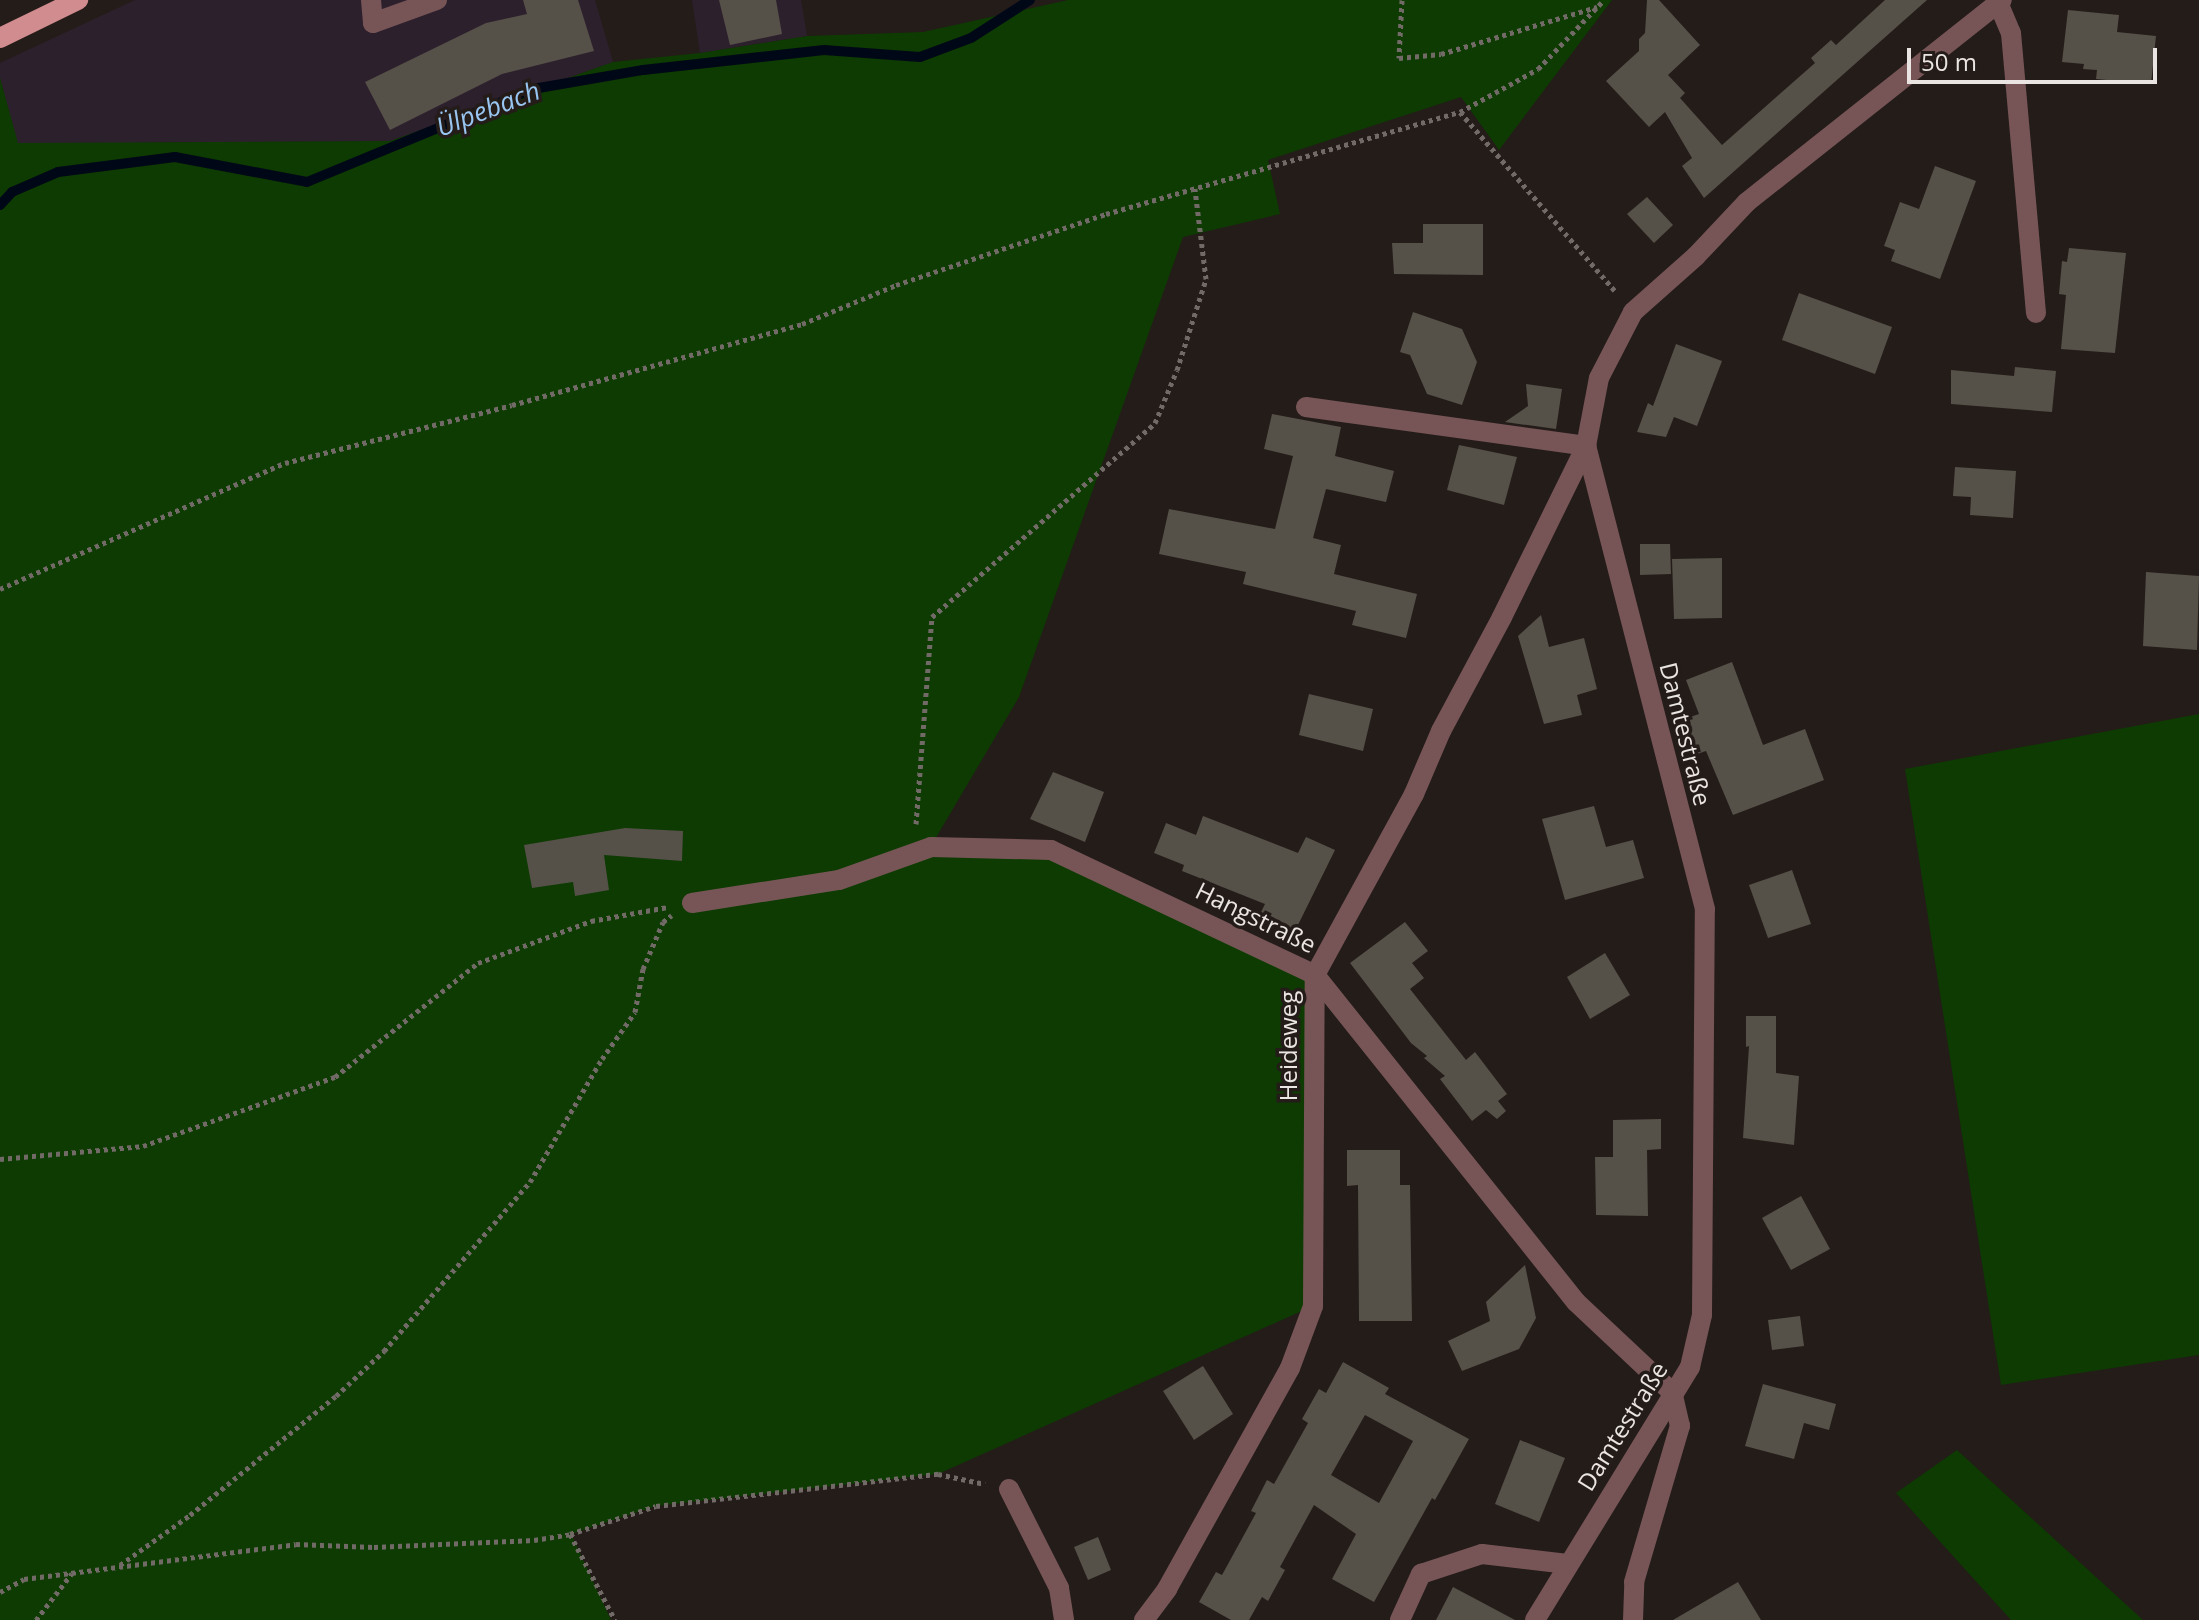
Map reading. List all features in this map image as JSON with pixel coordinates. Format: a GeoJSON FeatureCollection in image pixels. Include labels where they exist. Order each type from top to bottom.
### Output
{"type":"FeatureCollection","features":[{"type":"Feature","properties":{"kind":"main road"},"geometry":{"type":"LineString","coordinates":[[0,38],[78,0]]}},
{"type":"Feature","properties":{"kind":"street"},"geometry":{"type":"LineString","coordinates":[[371,0],[373,23],[437,0]]}},
{"type":"Feature","properties":{"kind":"street"},"geometry":{"type":"LineString","coordinates":[[2001,2],[2011,33],[2036,313]]}},
{"type":"Feature","properties":{"kind":"street","name":"Damtestraße"},"geometry":{"type":"LineString","coordinates":[[1535,1620],[1690,1367],[1702,1315],[1705,909],[1586,446],[1599,378],[1633,312],[1696,256],[1747,202],[2001,2]]}},
{"type":"Feature","properties":{"kind":"street"},"geometry":{"type":"LineString","coordinates":[[1306,407],[1586,446]]}},
{"type":"Feature","properties":{"kind":"street","name":"Heideweg"},"geometry":{"type":"LineString","coordinates":[[1144,1620],[1167,1589],[1290,1368],[1313,1306],[1315,975],[1414,794],[1441,731],[1502,617],[1586,446]]}},
{"type":"Feature","properties":{"kind":"street","name":"Hangstraße"},"geometry":{"type":"LineString","coordinates":[[692,903],[839,880],[931,847],[1051,850],[1315,975],[1576,1302],[1672,1392]]}},
{"type":"Feature","properties":{"kind":"street"},"geometry":{"type":"LineString","coordinates":[[1633,1620],[1634,1582],[1680,1426],[1672,1392]]}},
{"type":"Feature","properties":{"kind":"street"},"geometry":{"type":"LineString","coordinates":[[1009,1489],[1059,1588],[1064,1620]]}},
{"type":"Feature","properties":{"kind":"street"},"geometry":{"type":"LineString","coordinates":[[1400,1620],[1421,1574],[1482,1554],[1567,1564]]}},
{"type":"Feature","properties":{"kind":"path"},"geometry":{"type":"LineString","coordinates":[[1402,0],[1399,58],[1441,54],[1598,7]]}},
{"type":"Feature","properties":{"kind":"path"},"geometry":{"type":"LineString","coordinates":[[0,589],[285,463],[512,405],[802,324],[896,285],[1055,234],[1106,214],[1460,112],[1538,69],[1604,0]]}},
{"type":"Feature","properties":{"kind":"path"},"geometry":{"type":"LineString","coordinates":[[1460,112],[1633,312]]}},
{"type":"Feature","properties":{"kind":"path"},"geometry":{"type":"LineString","coordinates":[[914,853],[932,617],[1155,423],[1177,370],[1206,279],[1195,189]]}},
{"type":"Feature","properties":{"kind":"path"},"geometry":{"type":"LineString","coordinates":[[0,1159],[143,1146],[335,1077],[478,963],[591,921],[692,903]]}},
{"type":"Feature","properties":{"kind":"path"},"geometry":{"type":"LineString","coordinates":[[119,1566],[190,1515],[336,1396],[384,1351],[530,1182],[602,1059],[635,1012],[643,969],[663,922],[692,903]]}},
{"type":"Feature","properties":{"kind":"path"},"geometry":{"type":"LineString","coordinates":[[0,1592],[24,1579],[296,1544],[374,1547],[466,1540],[503,1542],[570,1534],[656,1506],[938,1474],[1009,1489]]}},
{"type":"Feature","properties":{"kind":"path"},"geometry":{"type":"LineString","coordinates":[[570,1534],[615,1620]]}},
{"type":"Feature","properties":{"kind":"path"},"geometry":{"type":"LineString","coordinates":[[36,1620],[72,1572]]}},
{"type":"Feature","properties":{"kind":"shaded area"},"geometry":{"type":"Polygon","coordinates":[[[135,0],[595,0],[613,62],[390,141],[17,144],[0,78],[0,63],[135,0]]]}},
{"type":"Feature","properties":{"kind":"shaded area"},"geometry":{"type":"Polygon","coordinates":[[[692,0],[801,0],[807,36],[700,53],[692,0]]]}},
{"type":"Feature","properties":{"kind":"green space"},"geometry":{"type":"Polygon","coordinates":[[[1068,0],[1612,0],[1499,150],[1461,97],[1268,160],[1280,214],[1183,237],[1019,697],[931,846],[1051,850],[1315,975],[1313,1306],[938,1474],[656,1506],[571,1534],[611,1620],[0,1620],[0,78],[18,143],[390,141],[613,62],[700,53],[807,36],[923,32],[1068,0]]]}},
{"type":"Feature","properties":{"kind":"green space"},"geometry":{"type":"Polygon","coordinates":[[[2199,714],[2199,1355],[2001,1385],[1905,769],[2199,714]]]}},
{"type":"Feature","properties":{"kind":"green space"},"geometry":{"type":"Polygon","coordinates":[[[1957,1450],[2143,1620],[2011,1620],[1896,1493],[1957,1450]]]}},
{"type":"Feature","properties":{"kind":"building"},"geometry":{"type":"Polygon","coordinates":[[[523,0],[578,0],[594,51],[502,74],[390,130],[365,82],[486,23],[527,14],[523,0]]]}},
{"type":"Feature","properties":{"kind":"building"},"geometry":{"type":"Polygon","coordinates":[[[719,0],[776,0],[782,34],[730,45],[719,0]]]}},
{"type":"Feature","properties":{"kind":"building"},"geometry":{"type":"Polygon","coordinates":[[[1647,0],[1659,0],[1700,45],[1668,75],[1685,93],[1680,98],[1722,145],[1815,63],[1811,58],[1831,40],[1836,45],[1885,0],[1927,0],[1704,198],[1682,166],[1692,158],[1665,112],[1649,127],[1606,81],[1639,51],[1639,39],[1645,33],[1647,0]]]}},
{"type":"Feature","properties":{"kind":"building"},"geometry":{"type":"Polygon","coordinates":[[[2068,10],[2119,15],[2117,32],[2156,36],[2151,84],[2096,79],[2097,70],[2083,69],[2084,64],[2062,62],[2068,10]]]}},
{"type":"Feature","properties":{"kind":"building"},"geometry":{"type":"Polygon","coordinates":[[[1935,166],[1976,181],[1940,279],[1891,261],[1895,250],[1884,246],[1900,202],[1919,209],[1935,166]]]}},
{"type":"Feature","properties":{"kind":"building"},"geometry":{"type":"Polygon","coordinates":[[[1647,197],[1673,225],[1654,243],[1627,214],[1647,197]]]}},
{"type":"Feature","properties":{"kind":"building"},"geometry":{"type":"Polygon","coordinates":[[[1423,224],[1483,224],[1483,275],[1394,274],[1392,243],[1423,243],[1423,224]]]}},
{"type":"Feature","properties":{"kind":"building"},"geometry":{"type":"Polygon","coordinates":[[[2069,248],[2126,253],[2115,353],[2061,349],[2066,295],[2059,294],[2062,261],[2067,262],[2069,248]]]}},
{"type":"Feature","properties":{"kind":"building"},"geometry":{"type":"Polygon","coordinates":[[[1799,293],[1892,327],[1875,374],[1782,340],[1799,293]]]}},
{"type":"Feature","properties":{"kind":"building"},"geometry":{"type":"Polygon","coordinates":[[[1413,312],[1462,329],[1477,362],[1462,405],[1427,394],[1410,355],[1400,352],[1413,312]]]}},
{"type":"Feature","properties":{"kind":"building"},"geometry":{"type":"Polygon","coordinates":[[[1676,344],[1722,361],[1697,426],[1674,417],[1666,437],[1637,432],[1648,403],[1653,406],[1676,344]]]}},
{"type":"Feature","properties":{"kind":"building"},"geometry":{"type":"Polygon","coordinates":[[[2015,367],[2056,371],[2052,412],[1951,404],[1951,370],[2014,376],[2015,367]]]}},
{"type":"Feature","properties":{"kind":"building"},"geometry":{"type":"Polygon","coordinates":[[[1526,384],[1562,389],[1556,429],[1505,422],[1528,406],[1526,384]]]}},
{"type":"Feature","properties":{"kind":"building"},"geometry":{"type":"Polygon","coordinates":[[[1272,414],[1341,427],[1335,456],[1394,471],[1386,502],[1326,489],[1313,538],[1341,545],[1334,574],[1417,594],[1406,638],[1352,625],[1356,611],[1243,584],[1246,572],[1159,554],[1169,509],[1275,529],[1293,456],[1264,449],[1272,414]]]}},
{"type":"Feature","properties":{"kind":"building"},"geometry":{"type":"Polygon","coordinates":[[[1459,445],[1517,457],[1504,505],[1447,490],[1459,445]]]}},
{"type":"Feature","properties":{"kind":"building"},"geometry":{"type":"Polygon","coordinates":[[[1955,467],[2016,471],[2013,518],[1970,515],[1971,497],[1953,496],[1955,467]]]}},
{"type":"Feature","properties":{"kind":"building"},"geometry":{"type":"Polygon","coordinates":[[[1640,544],[1670,544],[1671,574],[1640,575],[1640,544]]]}},
{"type":"Feature","properties":{"kind":"building"},"geometry":{"type":"Polygon","coordinates":[[[1722,558],[1722,618],[1674,619],[1672,559],[1722,558]]]}},
{"type":"Feature","properties":{"kind":"building"},"geometry":{"type":"Polygon","coordinates":[[[2146,572],[2199,576],[2197,650],[2143,646],[2146,572]]]}},
{"type":"Feature","properties":{"kind":"building"},"geometry":{"type":"Polygon","coordinates":[[[1541,615],[1549,647],[1584,638],[1597,689],[1577,695],[1582,715],[1544,724],[1518,636],[1541,615]]]}},
{"type":"Feature","properties":{"kind":"building"},"geometry":{"type":"Polygon","coordinates":[[[1732,662],[1763,745],[1805,729],[1824,780],[1733,815],[1706,751],[1697,754],[1684,719],[1699,714],[1686,680],[1732,662]]]}},
{"type":"Feature","properties":{"kind":"building"},"geometry":{"type":"Polygon","coordinates":[[[1309,694],[1373,709],[1363,751],[1299,735],[1309,694]]]}},
{"type":"Feature","properties":{"kind":"building"},"geometry":{"type":"Polygon","coordinates":[[[1053,772],[1104,792],[1085,842],[1030,819],[1053,772]]]}},
{"type":"Feature","properties":{"kind":"building"},"geometry":{"type":"Polygon","coordinates":[[[1594,806],[1606,847],[1633,840],[1644,878],[1565,900],[1542,819],[1594,806]]]}},
{"type":"Feature","properties":{"kind":"building"},"geometry":{"type":"Polygon","coordinates":[[[1203,816],[1298,853],[1306,837],[1335,850],[1294,933],[1259,916],[1265,904],[1182,871],[1184,865],[1154,853],[1166,823],[1196,835],[1203,816]]]}},
{"type":"Feature","properties":{"kind":"building"},"geometry":{"type":"Polygon","coordinates":[[[625,828],[683,831],[682,861],[604,855],[609,890],[575,896],[573,882],[532,888],[524,845],[625,828]]]}},
{"type":"Feature","properties":{"kind":"building"},"geometry":{"type":"Polygon","coordinates":[[[1792,870],[1811,924],[1768,938],[1749,885],[1792,870]]]}},
{"type":"Feature","properties":{"kind":"building"},"geometry":{"type":"Polygon","coordinates":[[[1405,922],[1428,951],[1412,963],[1424,978],[1410,989],[1466,1060],[1475,1052],[1507,1094],[1498,1101],[1506,1111],[1497,1119],[1486,1110],[1472,1121],[1440,1079],[1445,1076],[1411,1043],[1350,963],[1405,922]]]}},
{"type":"Feature","properties":{"kind":"building"},"geometry":{"type":"Polygon","coordinates":[[[1605,953],[1630,995],[1590,1019],[1567,977],[1605,953]]]}},
{"type":"Feature","properties":{"kind":"building"},"geometry":{"type":"Polygon","coordinates":[[[1746,1016],[1776,1016],[1776,1073],[1799,1076],[1794,1145],[1743,1138],[1749,1046],[1746,1047],[1746,1016]]]}},
{"type":"Feature","properties":{"kind":"building"},"geometry":{"type":"Polygon","coordinates":[[[1661,1119],[1661,1149],[1647,1150],[1648,1216],[1596,1215],[1595,1157],[1613,1157],[1613,1120],[1661,1119]]]}},
{"type":"Feature","properties":{"kind":"building"},"geometry":{"type":"Polygon","coordinates":[[[1347,1150],[1400,1150],[1400,1185],[1410,1185],[1412,1321],[1359,1321],[1358,1185],[1347,1186],[1347,1150]]]}},
{"type":"Feature","properties":{"kind":"building"},"geometry":{"type":"Polygon","coordinates":[[[1801,1196],[1830,1249],[1791,1270],[1762,1218],[1801,1196]]]}},
{"type":"Feature","properties":{"kind":"building"},"geometry":{"type":"Polygon","coordinates":[[[1525,1265],[1536,1318],[1519,1349],[1462,1371],[1448,1341],[1490,1321],[1486,1302],[1525,1265]]]}},
{"type":"Feature","properties":{"kind":"building"},"geometry":{"type":"Polygon","coordinates":[[[1800,1316],[1804,1346],[1772,1350],[1768,1320],[1800,1316]]]}},
{"type":"Feature","properties":{"kind":"building"},"geometry":{"type":"Polygon","coordinates":[[[1343,1362],[1389,1388],[1385,1394],[1469,1439],[1374,1602],[1332,1579],[1356,1534],[1314,1505],[1280,1567],[1285,1570],[1268,1601],[1262,1597],[1249,1620],[1231,1620],[1199,1602],[1216,1572],[1222,1575],[1256,1513],[1251,1511],[1267,1480],[1274,1484],[1308,1423],[1302,1419],[1319,1389],[1326,1393],[1343,1362]],[[1365,1415],[1331,1475],[1379,1503],[1413,1441],[1365,1415]]]}},
{"type":"Feature","properties":{"kind":"building"},"geometry":{"type":"Polygon","coordinates":[[[1203,1366],[1233,1414],[1194,1440],[1163,1391],[1203,1366]]]}},
{"type":"Feature","properties":{"kind":"building"},"geometry":{"type":"Polygon","coordinates":[[[1763,1384],[1836,1404],[1829,1430],[1804,1423],[1794,1459],[1745,1446],[1763,1384]]]}},
{"type":"Feature","properties":{"kind":"building"},"geometry":{"type":"Polygon","coordinates":[[[1520,1440],[1565,1458],[1539,1522],[1495,1504],[1520,1440]]]}},
{"type":"Feature","properties":{"kind":"building"},"geometry":{"type":"Polygon","coordinates":[[[1098,1537],[1111,1570],[1088,1580],[1074,1547],[1098,1537]]]}},
{"type":"Feature","properties":{"kind":"building"},"geometry":{"type":"Polygon","coordinates":[[[1738,1582],[1761,1620],[1673,1620],[1738,1582]]]}},
{"type":"Feature","properties":{"kind":"building"},"geometry":{"type":"Polygon","coordinates":[[[1453,1587],[1515,1620],[1436,1620],[1453,1587]]]}},
{"type":"Feature","properties":{"kind":"waterway","name":"Ülpebach"},"geometry":{"type":"LineString","coordinates":[[0,205],[12,192],[58,172],[175,157],[307,182],[533,89],[643,70],[824,50],[920,57],[971,38],[1030,0]]}}]}
